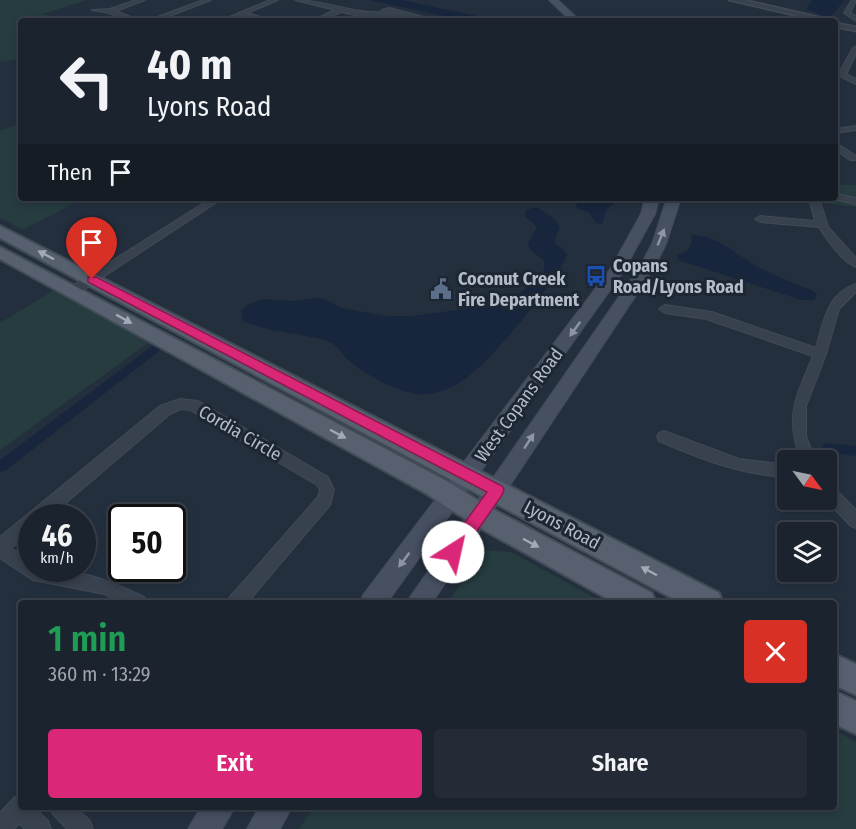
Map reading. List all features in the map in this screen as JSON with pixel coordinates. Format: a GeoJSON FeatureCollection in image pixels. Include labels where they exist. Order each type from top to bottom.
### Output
{"type":"FeatureCollection","features":[{"type":"Feature","properties":{"kind":"main road"},"geometry":{"type":"LineString","coordinates":[[549,2],[560,18]]}},
{"type":"Feature","properties":{"kind":"main road"},"geometry":{"type":"LineString","coordinates":[[549,2],[572,18]]}},
{"type":"Feature","properties":{"kind":"main road","name":"West Copans Road"},"geometry":{"type":"LineString","coordinates":[[374,600],[618,269],[644,222],[651,201]]}},
{"type":"Feature","properties":{"kind":"main road","name":"West Copans Road"},"geometry":{"type":"LineString","coordinates":[[420,600],[646,268],[659,244],[673,201]]}},
{"type":"Feature","properties":{"kind":"main road","name":"Lyons Road"},"geometry":{"type":"LineString","coordinates":[[0,231],[82,285],[452,496],[480,515],[636,600]]}},
{"type":"Feature","properties":{"kind":"main road","name":"Lyons Road"},"geometry":{"type":"LineString","coordinates":[[0,252],[82,285],[497,490],[703,600]]}},
{"type":"Feature","properties":{"kind":"main road"},"geometry":{"type":"LineString","coordinates":[[837,670],[856,680]]}},
{"type":"Feature","properties":{"kind":"main road"},"geometry":{"type":"LineString","coordinates":[[837,708],[856,718]]}},
{"type":"Feature","properties":{"kind":"main road"},"geometry":{"type":"LineString","coordinates":[[203,829],[218,810]]}},
{"type":"Feature","properties":{"kind":"main road"},"geometry":{"type":"LineString","coordinates":[[262,829],[275,810]]}},
{"type":"Feature","properties":{"kind":"street"},"geometry":{"type":"LineString","coordinates":[[110,11],[142,0]]}},
{"type":"Feature","properties":{"kind":"street"},"geometry":{"type":"LineString","coordinates":[[158,18],[208,0]]}},
{"type":"Feature","properties":{"kind":"street"},"geometry":{"type":"LineString","coordinates":[[231,18],[275,0]]}},
{"type":"Feature","properties":{"kind":"street"},"geometry":{"type":"LineString","coordinates":[[298,0],[364,15],[402,14],[421,18]]}},
{"type":"Feature","properties":{"kind":"street"},"geometry":{"type":"LineString","coordinates":[[855,0],[847,13],[856,19]]}},
{"type":"Feature","properties":{"kind":"street"},"geometry":{"type":"LineString","coordinates":[[728,1],[799,18]]}},
{"type":"Feature","properties":{"kind":"street"},"geometry":{"type":"LineString","coordinates":[[728,1],[816,18]]}},
{"type":"Feature","properties":{"kind":"street"},"geometry":{"type":"LineString","coordinates":[[94,10],[110,11],[129,18]]}},
{"type":"Feature","properties":{"kind":"street"},"geometry":{"type":"LineString","coordinates":[[322,18],[340,10]]}},
{"type":"Feature","properties":{"kind":"street"},"geometry":{"type":"LineString","coordinates":[[242,14],[259,18]]}},
{"type":"Feature","properties":{"kind":"street"},"geometry":{"type":"LineString","coordinates":[[838,23],[856,27]]}},
{"type":"Feature","properties":{"kind":"street"},"geometry":{"type":"LineString","coordinates":[[856,48],[842,75],[845,79],[856,82]]}},
{"type":"Feature","properties":{"kind":"street"},"geometry":{"type":"LineString","coordinates":[[838,131],[856,129]]}},
{"type":"Feature","properties":{"kind":"street"},"geometry":{"type":"LineString","coordinates":[[838,147],[855,158]]}},
{"type":"Feature","properties":{"kind":"street"},"geometry":{"type":"LineString","coordinates":[[838,160],[855,158]]}},
{"type":"Feature","properties":{"kind":"street"},"geometry":{"type":"LineString","coordinates":[[838,197],[856,201]]}},
{"type":"Feature","properties":{"kind":"street"},"geometry":{"type":"LineString","coordinates":[[82,285],[213,201]]}},
{"type":"Feature","properties":{"kind":"street"},"geometry":{"type":"LineString","coordinates":[[815,201],[820,224],[838,247],[856,264]]}},
{"type":"Feature","properties":{"kind":"street"},"geometry":{"type":"LineString","coordinates":[[760,219],[820,224]]}},
{"type":"Feature","properties":{"kind":"street"},"geometry":{"type":"LineString","coordinates":[[804,450],[799,436],[799,406],[819,354],[833,308],[841,298],[856,287]]}},
{"type":"Feature","properties":{"kind":"street"},"geometry":{"type":"LineString","coordinates":[[665,309],[708,315],[819,354]]}},
{"type":"Feature","properties":{"kind":"street","name":"Cordia Circle"},"geometry":{"type":"LineString","coordinates":[[53,504],[165,410],[180,404],[193,405],[323,481],[327,490],[325,500],[239,600]]}},
{"type":"Feature","properties":{"kind":"street"},"geometry":{"type":"LineString","coordinates":[[664,437],[719,461],[744,468],[777,470]]}},
{"type":"Feature","properties":{"kind":"street"},"geometry":{"type":"LineString","coordinates":[[837,501],[856,521]]}},
{"type":"Feature","properties":{"kind":"street"},"geometry":{"type":"LineString","coordinates":[[18,533],[0,548],[33,572],[106,587],[132,600]]}},
{"type":"Feature","properties":{"kind":"street"},"geometry":{"type":"LineString","coordinates":[[0,829],[18,808]]}},
{"type":"Feature","properties":{"kind":"street"},"geometry":{"type":"LineString","coordinates":[[23,810],[40,829]]}},
{"type":"Feature","properties":{"kind":"street"},"geometry":{"type":"LineString","coordinates":[[63,810],[82,829]]}},
{"type":"Feature","properties":{"kind":"green space"},"geometry":{"type":"Polygon","coordinates":[[[0,0],[87,0],[43,14],[56,18],[18,18],[18,59],[0,62],[0,0]]]}},
{"type":"Feature","properties":{"kind":"green space"},"geometry":{"type":"Polygon","coordinates":[[[18,124],[18,201],[78,201],[23,230],[0,218],[0,131],[18,124]]]}},
{"type":"Feature","properties":{"kind":"green space"},"geometry":{"type":"Polygon","coordinates":[[[838,185],[856,185],[856,207],[820,201],[838,201],[838,185]]]}},
{"type":"Feature","properties":{"kind":"green space"},"geometry":{"type":"Polygon","coordinates":[[[56,289],[148,343],[0,450],[0,323],[56,289]]]}},
{"type":"Feature","properties":{"kind":"green space"},"geometry":{"type":"Polygon","coordinates":[[[483,550],[511,552],[599,600],[450,600],[483,550]]]}},
{"type":"Feature","properties":{"kind":"green space"},"geometry":{"type":"Polygon","coordinates":[[[837,732],[856,742],[856,829],[299,829],[312,810],[837,810],[837,732]]]}},
{"type":"Feature","properties":{"kind":"water"},"geometry":{"type":"Polygon","coordinates":[[[369,0],[402,0],[487,18],[452,18],[369,0]]]}},
{"type":"Feature","properties":{"kind":"water"},"geometry":{"type":"Polygon","coordinates":[[[812,0],[845,0],[829,18],[806,9],[812,0]]]}},
{"type":"Feature","properties":{"kind":"water"},"geometry":{"type":"Polygon","coordinates":[[[578,201],[616,201],[606,211],[602,224],[596,223],[589,213],[577,208],[578,201]]]}},
{"type":"Feature","properties":{"kind":"water"},"geometry":{"type":"Polygon","coordinates":[[[536,207],[555,219],[560,227],[555,243],[567,255],[549,285],[519,324],[471,374],[450,388],[426,394],[407,392],[379,381],[362,371],[330,342],[264,328],[243,321],[241,310],[249,304],[264,299],[292,301],[325,299],[341,308],[387,316],[410,316],[513,301],[544,270],[544,261],[530,249],[528,243],[537,227],[525,216],[526,210],[536,207]]]}},
{"type":"Feature","properties":{"kind":"water"},"geometry":{"type":"Polygon","coordinates":[[[691,235],[720,242],[762,269],[814,291],[817,295],[814,300],[801,300],[678,260],[677,255],[687,251],[691,246],[691,235]]]}},
{"type":"Feature","properties":{"kind":"waterway"},"geometry":{"type":"LineString","coordinates":[[0,467],[155,348]]}},
{"type":"Feature","properties":{"kind":"waterway"},"geometry":{"type":"LineString","coordinates":[[828,448],[856,451]]}},
{"type":"Feature","properties":{"kind":"place","name":"Copans Road/Lyons Road"},"geometry":{"type":"Point","coordinates":[596,276]}},
{"type":"Feature","properties":{"kind":"place","name":"Coconut Creek Fire Department"},"geometry":{"type":"Point","coordinates":[441,289]}},
{"type":"Feature","properties":{"kind":"route"},"geometry":{"type":"LineString","coordinates":[[92,279],[497,490],[453,552]]}}]}
